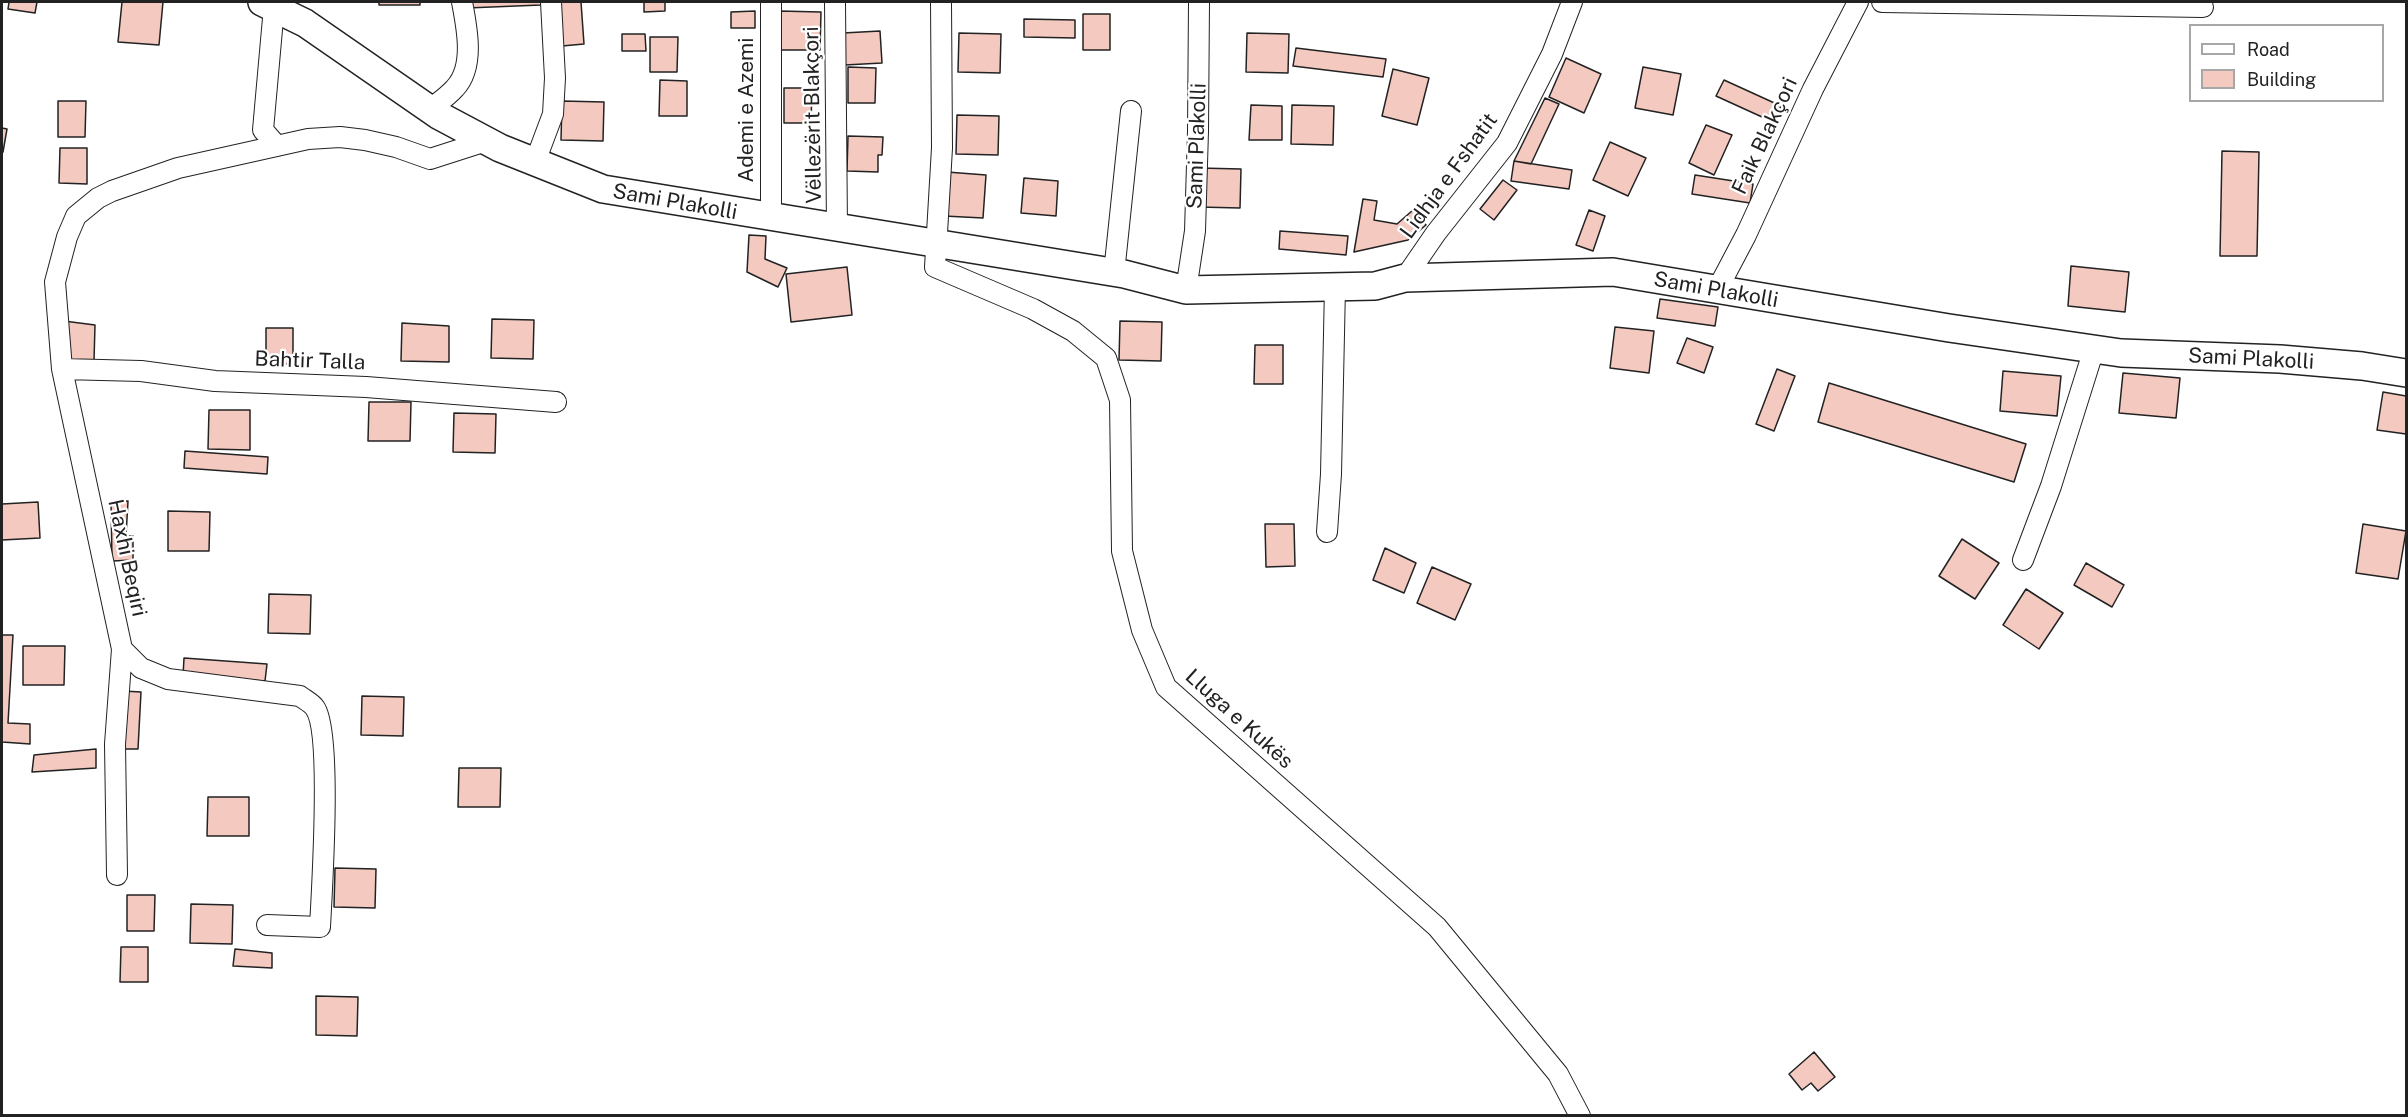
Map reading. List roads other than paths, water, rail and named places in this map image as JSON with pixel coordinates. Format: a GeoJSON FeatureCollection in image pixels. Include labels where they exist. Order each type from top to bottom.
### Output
{"type":"FeatureCollection","features":[{"type":"Feature","properties":{"kind":"street"},"geometry":{"type":"LineString","coordinates":[[429,110],[456,88],[466,68],[467,42],[462,2]]}},
{"type":"Feature","properties":{"kind":"street"},"geometry":{"type":"LineString","coordinates":[[535,162],[553,114],[555,78],[551,2]]}},
{"type":"Feature","properties":{"kind":"street","name":"Ademi e Azemi"},"geometry":{"type":"LineString","coordinates":[[771,2],[771,218]]}},
{"type":"Feature","properties":{"kind":"street","name":"Vëllezërit Blakçori"},"geometry":{"type":"LineString","coordinates":[[835,2],[839,191],[837,228]]}},
{"type":"Feature","properties":{"kind":"street"},"geometry":{"type":"LineString","coordinates":[[936,244],[942,148],[940,2]]}},
{"type":"Feature","properties":{"kind":"street","name":"Sami Plakolli"},"geometry":{"type":"LineString","coordinates":[[1186,290],[1195,231],[1199,2]]}},
{"type":"Feature","properties":{"kind":"street","name":"Lidhja e Fshatit"},"geometry":{"type":"LineString","coordinates":[[1405,278],[1436,233],[1507,143],[1551,54],[1572,2]]}},
{"type":"Feature","properties":{"kind":"street","name":"Faik Blakçori"},"geometry":{"type":"LineString","coordinates":[[1717,290],[1746,235],[1813,89],[1858,2]]}},
{"type":"Feature","properties":{"kind":"street"},"geometry":{"type":"LineString","coordinates":[[1882,2],[2203,7]]}},
{"type":"Feature","properties":{"kind":"street"},"geometry":{"type":"LineString","coordinates":[[268,4],[263,130],[277,146]]}},
{"type":"Feature","properties":{"kind":"street","name":"Sami Plakolli"},"geometry":{"type":"LineString","coordinates":[[268,4],[305,23],[429,110],[486,141],[603,189],[1114,273],[1186,290],[1375,286],[1405,278],[1613,272],[2121,353],[2280,359],[2362,366],[2406,373]]}},
{"type":"Feature","properties":{"kind":"street"},"geometry":{"type":"LineString","coordinates":[[1114,273],[1131,111]]}},
{"type":"Feature","properties":{"kind":"street","name":"Haxhi Beqiri"},"geometry":{"type":"LineString","coordinates":[[267,925],[320,927],[324,841],[323,731],[315,708],[300,696],[168,679],[141,668],[122,649],[63,369],[55,282],[67,237],[76,216],[98,198],[178,168],[308,139],[340,137],[396,147],[430,159],[486,141]]}},
{"type":"Feature","properties":{"kind":"street","name":"Lluga e Kukës"},"geometry":{"type":"LineString","coordinates":[[936,244],[935,267],[1033,309],[1073,331],[1106,358],[1120,400],[1122,551],[1142,630],[1166,687],[1437,927],[1558,1074],[1580,1116]]}},
{"type":"Feature","properties":{"kind":"street"},"geometry":{"type":"LineString","coordinates":[[1327,532],[1331,474],[1335,287]]}},
{"type":"Feature","properties":{"kind":"street"},"geometry":{"type":"LineString","coordinates":[[2023,560],[2051,486],[2094,349]]}},
{"type":"Feature","properties":{"kind":"street","name":"Bahtir Talla"},"geometry":{"type":"LineString","coordinates":[[63,369],[141,371],[215,381],[366,387],[556,402]]}},
{"type":"Feature","properties":{"kind":"street"},"geometry":{"type":"LineString","coordinates":[[117,875],[115,744],[122,649]]}}]}
